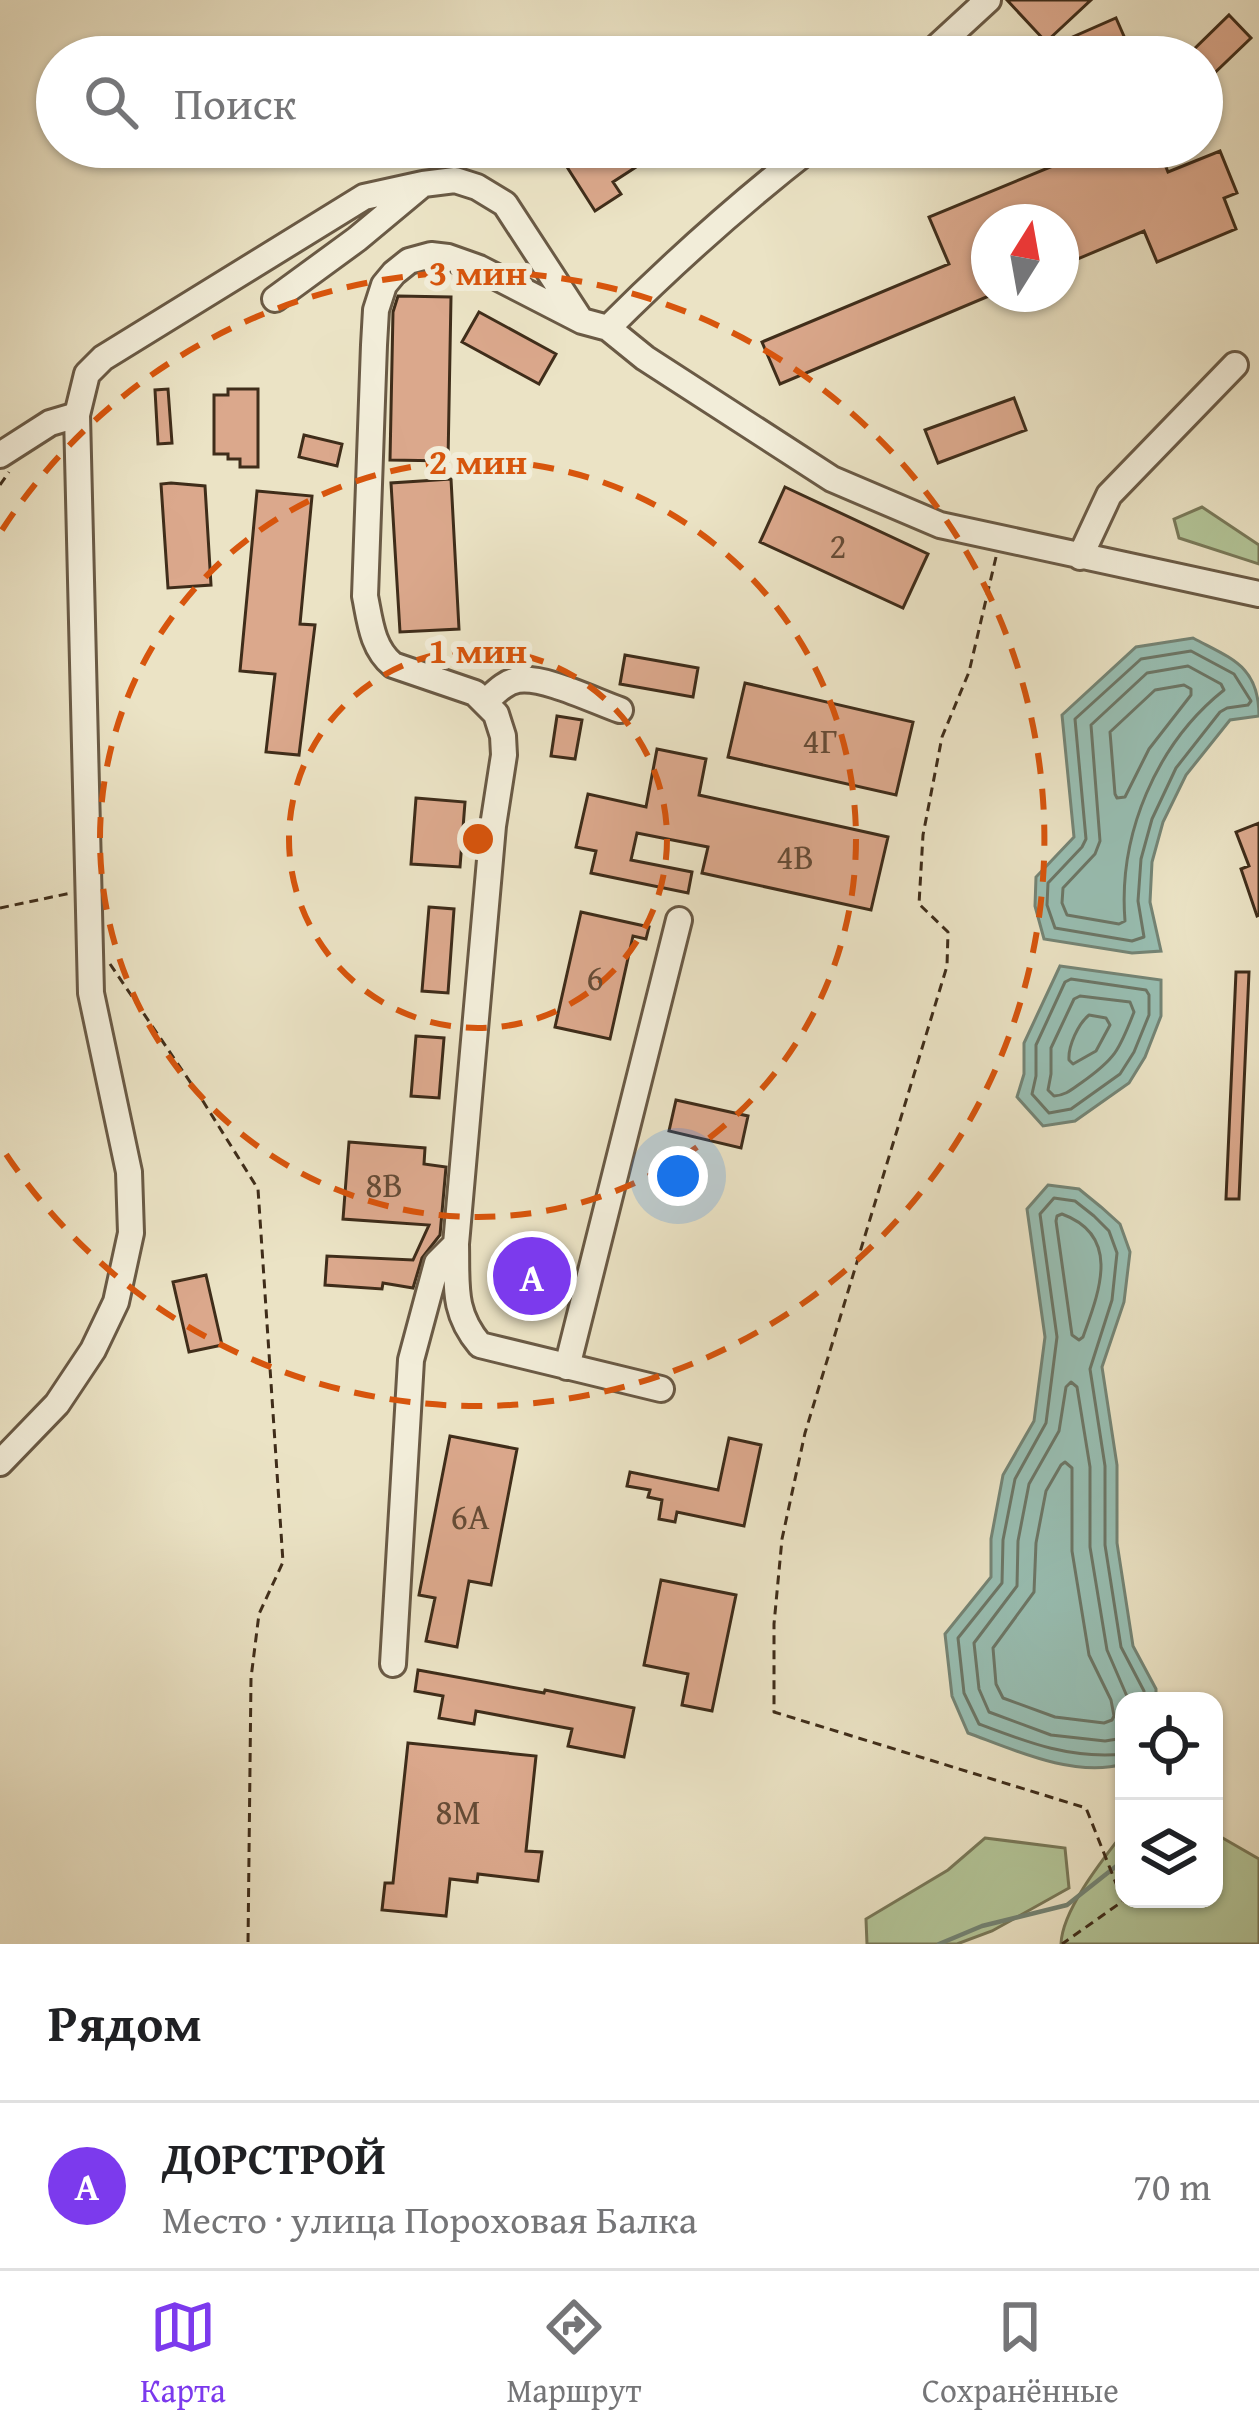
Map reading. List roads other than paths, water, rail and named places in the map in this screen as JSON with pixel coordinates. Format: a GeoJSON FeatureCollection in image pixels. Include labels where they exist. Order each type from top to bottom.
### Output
{"type":"FeatureCollection","features":[{"type":"Feature","properties":{"kind":"street"},"geometry":{"type":"LineString","coordinates":[[949,36],[988,0]]}},
{"type":"Feature","properties":{"kind":"street"},"geometry":{"type":"LineString","coordinates":[[608,328],[675,261],[786,168]]}},
{"type":"Feature","properties":{"kind":"street"},"geometry":{"type":"LineString","coordinates":[[0,1463],[57,1404],[94,1350],[116,1302],[131,1233],[129,1172],[91,993],[77,415],[88,374],[103,358],[364,197],[454,180],[505,204],[582,321]]}},
{"type":"Feature","properties":{"kind":"street"},"geometry":{"type":"LineString","coordinates":[[275,298],[423,184]]}},
{"type":"Feature","properties":{"kind":"street"},"geometry":{"type":"LineString","coordinates":[[661,1389],[480,1345],[466,1328],[457,1297],[457,1244],[503,736],[486,700],[393,665],[373,635],[365,596],[376,310],[384,285],[409,261],[431,255],[448,257],[582,321],[608,328],[645,358],[832,479],[940,525],[1259,594]]}},
{"type":"Feature","properties":{"kind":"street"},"geometry":{"type":"LineString","coordinates":[[1080,556],[1109,495],[1235,365]]}},
{"type":"Feature","properties":{"kind":"street"},"geometry":{"type":"LineString","coordinates":[[0,455],[50,424],[77,415]]}},
{"type":"Feature","properties":{"kind":"street"},"geometry":{"type":"LineString","coordinates":[[486,700],[505,684],[538,681],[620,710]]}},
{"type":"Feature","properties":{"kind":"street"},"geometry":{"type":"LineString","coordinates":[[567,1367],[679,920]]}},
{"type":"Feature","properties":{"kind":"street"},"geometry":{"type":"LineString","coordinates":[[393,1664],[411,1360],[437,1263],[457,1244]]}},
{"type":"Feature","properties":{"kind":"water"},"geometry":{"type":"Polygon","coordinates":[[[1193,638],[1241,666],[1254,686],[1259,716],[1230,720],[1186,775],[1163,822],[1152,862],[1150,902],[1161,951],[1132,953],[1044,939],[1035,906],[1036,877],[1074,837],[1062,715],[1136,647],[1193,638]]]}},
{"type":"Feature","properties":{"kind":"water"},"geometry":{"type":"Polygon","coordinates":[[[1060,966],[1161,980],[1161,1016],[1129,1083],[1075,1121],[1043,1126],[1017,1097],[1024,1074],[1024,1043],[1060,966]]]}},
{"type":"Feature","properties":{"kind":"water"},"geometry":{"type":"Polygon","coordinates":[[[1048,1185],[1079,1189],[1120,1224],[1130,1252],[1124,1302],[1102,1367],[1117,1465],[1117,1543],[1133,1646],[1156,1692],[1115,1692],[1115,1765],[1105,1767],[1044,1760],[968,1733],[952,1696],[945,1634],[991,1577],[991,1539],[1003,1475],[1034,1421],[1045,1337],[1027,1209],[1048,1185]]]}},
{"type":"Feature","properties":{"kind":"waterway"},"geometry":{"type":"LineString","coordinates":[[939,1944],[982,1926],[1067,1905],[1115,1867]]}},
{"type":"Feature","properties":{"kind":"place","name":"ДОРСТРОЙ"},"geometry":{"type":"Point","coordinates":[532,1276]}}]}
